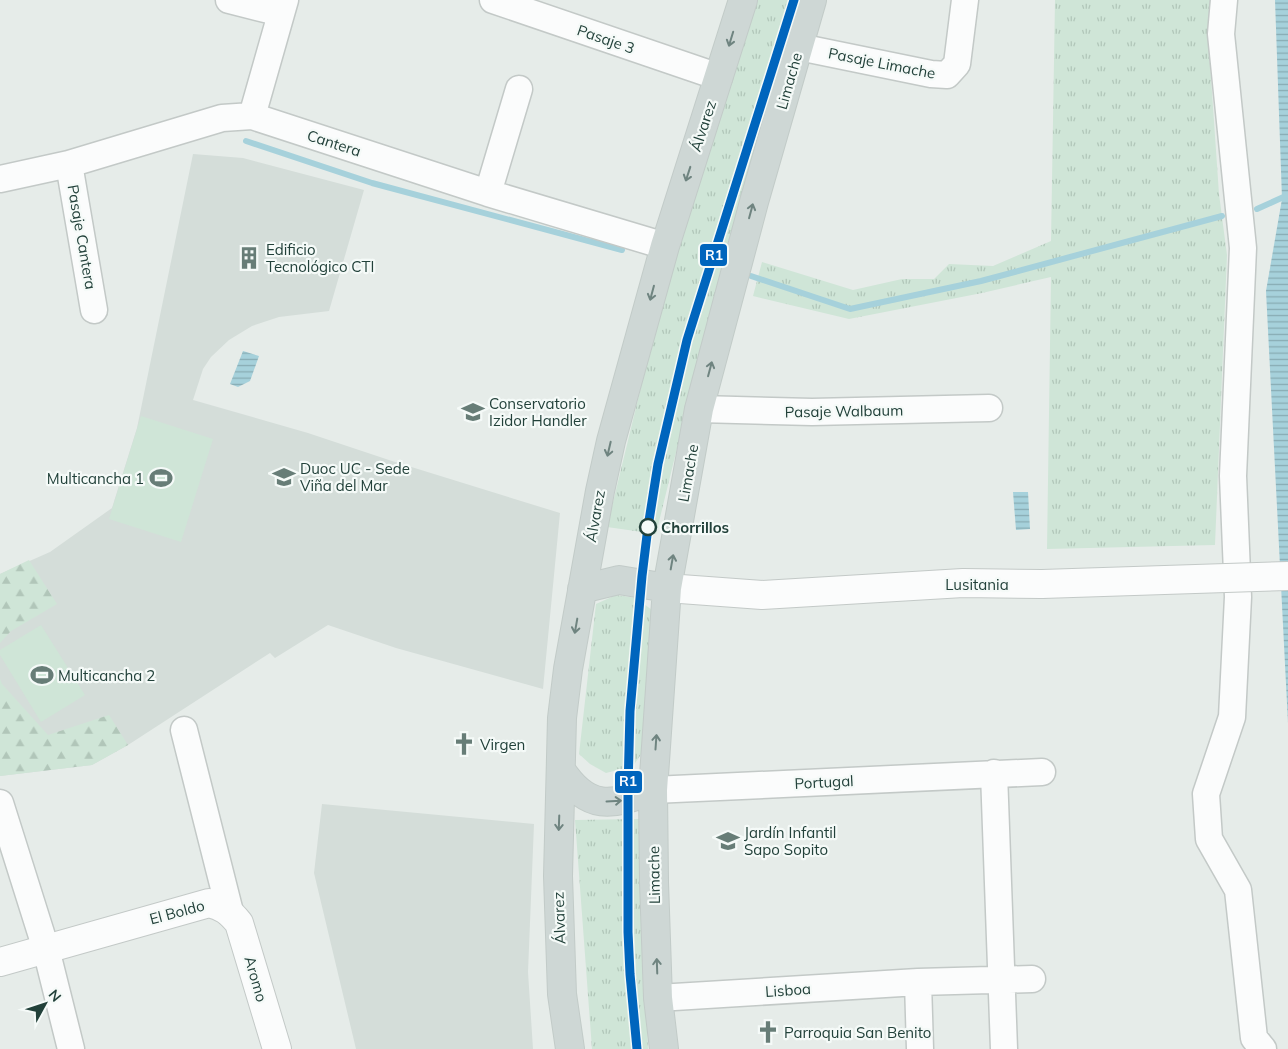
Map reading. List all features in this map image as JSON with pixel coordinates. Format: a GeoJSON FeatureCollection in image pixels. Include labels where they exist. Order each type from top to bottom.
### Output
{"type":"FeatureCollection","features":[{"type":"Feature","properties":{"kind":"main road","name":"Álvarez"},"geometry":{"type":"LineString","coordinates":[[570,1049],[562,994],[558,894],[564,698],[582,589],[611,441],[665,246],[743,0]]}},
{"type":"Feature","properties":{"kind":"main road","name":"Limache"},"geometry":{"type":"LineString","coordinates":[[664,1049],[658,998],[653,790],[667,588],[699,409],[754,202],[812,0]]}},
{"type":"Feature","properties":{"kind":"main road"},"geometry":{"type":"LineString","coordinates":[[582,589],[619,580],[667,588]]}},
{"type":"Feature","properties":{"kind":"main road"},"geometry":{"type":"LineString","coordinates":[[561,770],[570,784],[581,794],[600,801],[626,800],[653,790]]}},
{"type":"Feature","properties":{"kind":"street"},"geometry":{"type":"LineString","coordinates":[[229,0],[283,6],[252,116]]}},
{"type":"Feature","properties":{"kind":"street","name":"Pasaje 3"},"geometry":{"type":"LineString","coordinates":[[493,0],[718,77]]}},
{"type":"Feature","properties":{"kind":"street","name":"Pasaje Limache"},"geometry":{"type":"LineString","coordinates":[[799,47],[931,74],[947,74],[957,64],[965,0]]}},
{"type":"Feature","properties":{"kind":"street"},"geometry":{"type":"LineString","coordinates":[[1224,0],[1221,34],[1244,248],[1233,476],[1238,596],[1232,717],[1206,794],[1209,839],[1238,890],[1254,1038],[1262,1049]]}},
{"type":"Feature","properties":{"kind":"street"},"geometry":{"type":"LineString","coordinates":[[488,193],[519,89]]}},
{"type":"Feature","properties":{"kind":"street","name":"Cantera"},"geometry":{"type":"LineString","coordinates":[[0,179],[69,164],[222,118],[252,116],[488,193],[665,246]]}},
{"type":"Feature","properties":{"kind":"street","name":"Pasaje Cantera"},"geometry":{"type":"LineString","coordinates":[[69,164],[94,310]]}},
{"type":"Feature","properties":{"kind":"street","name":"Pasaje Walbaum"},"geometry":{"type":"LineString","coordinates":[[699,409],[812,412],[989,408]]}},
{"type":"Feature","properties":{"kind":"street","name":"Lusitania"},"geometry":{"type":"LineString","coordinates":[[667,588],[762,595],[963,583],[1042,584],[1288,576]]}},
{"type":"Feature","properties":{"kind":"street"},"geometry":{"type":"LineString","coordinates":[[184,730],[230,912]]}},
{"type":"Feature","properties":{"kind":"street","name":"Portugal"},"geometry":{"type":"LineString","coordinates":[[653,790],[1042,772]]}},
{"type":"Feature","properties":{"kind":"street"},"geometry":{"type":"LineString","coordinates":[[994,773],[1004,1049]]}},
{"type":"Feature","properties":{"kind":"street"},"geometry":{"type":"LineString","coordinates":[[0,802],[46,948],[71,1049]]}},
{"type":"Feature","properties":{"kind":"street","name":"El Boldo"},"geometry":{"type":"LineString","coordinates":[[0,962],[209,903],[221,906],[230,912]]}},
{"type":"Feature","properties":{"kind":"street","name":"Aromo"},"geometry":{"type":"LineString","coordinates":[[230,912],[239,923],[277,1049]]}},
{"type":"Feature","properties":{"kind":"street","name":"Lisboa"},"geometry":{"type":"LineString","coordinates":[[658,998],[918,982],[1032,979]]}},
{"type":"Feature","properties":{"kind":"street"},"geometry":{"type":"LineString","coordinates":[[918,982],[920,1049]]}},
{"type":"Feature","properties":{"kind":"shaded area","name":"Duoc UC - Sede Viña del Mar"},"geometry":{"type":"Polygon","coordinates":[[[193,154],[243,158],[364,190],[329,311],[279,317],[252,326],[229,340],[211,357],[203,369],[193,400],[308,433],[560,513],[543,689],[396,648],[328,625],[275,658],[270,653],[128,745],[92,765],[0,776],[0,574],[50,552],[112,508],[137,428],[193,154]]]}},
{"type":"Feature","properties":{"kind":"shaded area"},"geometry":{"type":"Polygon","coordinates":[[[322,804],[534,824],[528,972],[533,1049],[356,1049],[314,873],[322,804]]]}},
{"type":"Feature","properties":{"kind":"green space"},"geometry":{"type":"Polygon","coordinates":[[[752,0],[799,0],[774,99],[720,273],[656,534],[607,527],[673,255],[752,0]]]}},
{"type":"Feature","properties":{"kind":"green space"},"geometry":{"type":"Polygon","coordinates":[[[1055,0],[1211,0],[1208,34],[1219,194],[1227,255],[1215,545],[1047,549],[1051,277],[982,293],[849,319],[753,296],[762,262],[853,290],[902,279],[934,279],[949,264],[993,266],[1051,241],[1055,0]]]}},
{"type":"Feature","properties":{"kind":"green space","name":"Multicancha 1"},"geometry":{"type":"Polygon","coordinates":[[[141,416],[213,439],[181,542],[109,519],[141,416]]]}},
{"type":"Feature","properties":{"kind":"green space"},"geometry":{"type":"Polygon","coordinates":[[[29,560],[57,604],[11,631],[0,643],[0,574],[29,560]]]}},
{"type":"Feature","properties":{"kind":"green space"},"geometry":{"type":"Polygon","coordinates":[[[616,595],[636,598],[652,610],[642,753],[633,766],[606,773],[590,764],[579,754],[596,604],[616,595]]]}},
{"type":"Feature","properties":{"kind":"green space","name":"Multicancha 2"},"geometry":{"type":"Polygon","coordinates":[[[41,625],[85,695],[41,722],[0,655],[0,650],[41,625]]]}},
{"type":"Feature","properties":{"kind":"green space"},"geometry":{"type":"Polygon","coordinates":[[[0,679],[2,684],[48,735],[109,715],[128,745],[92,765],[0,776],[0,679]]]}},
{"type":"Feature","properties":{"kind":"green space"},"geometry":{"type":"Polygon","coordinates":[[[640,819],[648,1049],[592,1049],[575,820],[640,819]]]}},
{"type":"Feature","properties":{"kind":"water"},"geometry":{"type":"Polygon","coordinates":[[[1275,0],[1288,0],[1288,723],[1266,291],[1282,199],[1275,0]]]}},
{"type":"Feature","properties":{"kind":"water"},"geometry":{"type":"Polygon","coordinates":[[[243,351],[259,356],[250,381],[238,387],[230,384],[243,351]]]}},
{"type":"Feature","properties":{"kind":"water"},"geometry":{"type":"Polygon","coordinates":[[[1013,492],[1028,492],[1030,529],[1016,530],[1013,492]]]}},
{"type":"Feature","properties":{"kind":"waterway"},"geometry":{"type":"LineString","coordinates":[[246,141],[372,183],[622,250]]}},
{"type":"Feature","properties":{"kind":"waterway"},"geometry":{"type":"LineString","coordinates":[[1257,209],[1288,195]]}},
{"type":"Feature","properties":{"kind":"waterway"},"geometry":{"type":"LineString","coordinates":[[751,276],[850,309],[981,281],[1222,216]]}},
{"type":"Feature","properties":{"kind":"transit line","name":"R1"},"geometry":{"type":"LineString","coordinates":[[637,1049],[628,932],[628,789],[630,711],[648,527],[658,464],[687,340],[794,0]]}},
{"type":"Feature","properties":{"kind":"place","name":"Edificio Tecnológico CTI"},"geometry":{"type":"Point","coordinates":[249,258]}},
{"type":"Feature","properties":{"kind":"place","name":"Conservatorio Izidor Handler"},"geometry":{"type":"Point","coordinates":[473,412]}},
{"type":"Feature","properties":{"kind":"place","name":"Duoc UC - Sede Viña del Mar"},"geometry":{"type":"Point","coordinates":[284,477]}},
{"type":"Feature","properties":{"kind":"place","name":"Multicancha 1"},"geometry":{"type":"Point","coordinates":[161,478]}},
{"type":"Feature","properties":{"kind":"place","name":"Chorrillos"},"geometry":{"type":"Point","coordinates":[648,527]}},
{"type":"Feature","properties":{"kind":"place","name":"Multicancha 2"},"geometry":{"type":"Point","coordinates":[42,675]}},
{"type":"Feature","properties":{"kind":"place","name":"Virgen"},"geometry":{"type":"Point","coordinates":[464,744]}},
{"type":"Feature","properties":{"kind":"place","name":"Jardín Infantil Sapo Sopito"},"geometry":{"type":"Point","coordinates":[728,841]}},
{"type":"Feature","properties":{"kind":"place","name":"Parroquia San Benito"},"geometry":{"type":"Point","coordinates":[768,1032]}}]}
